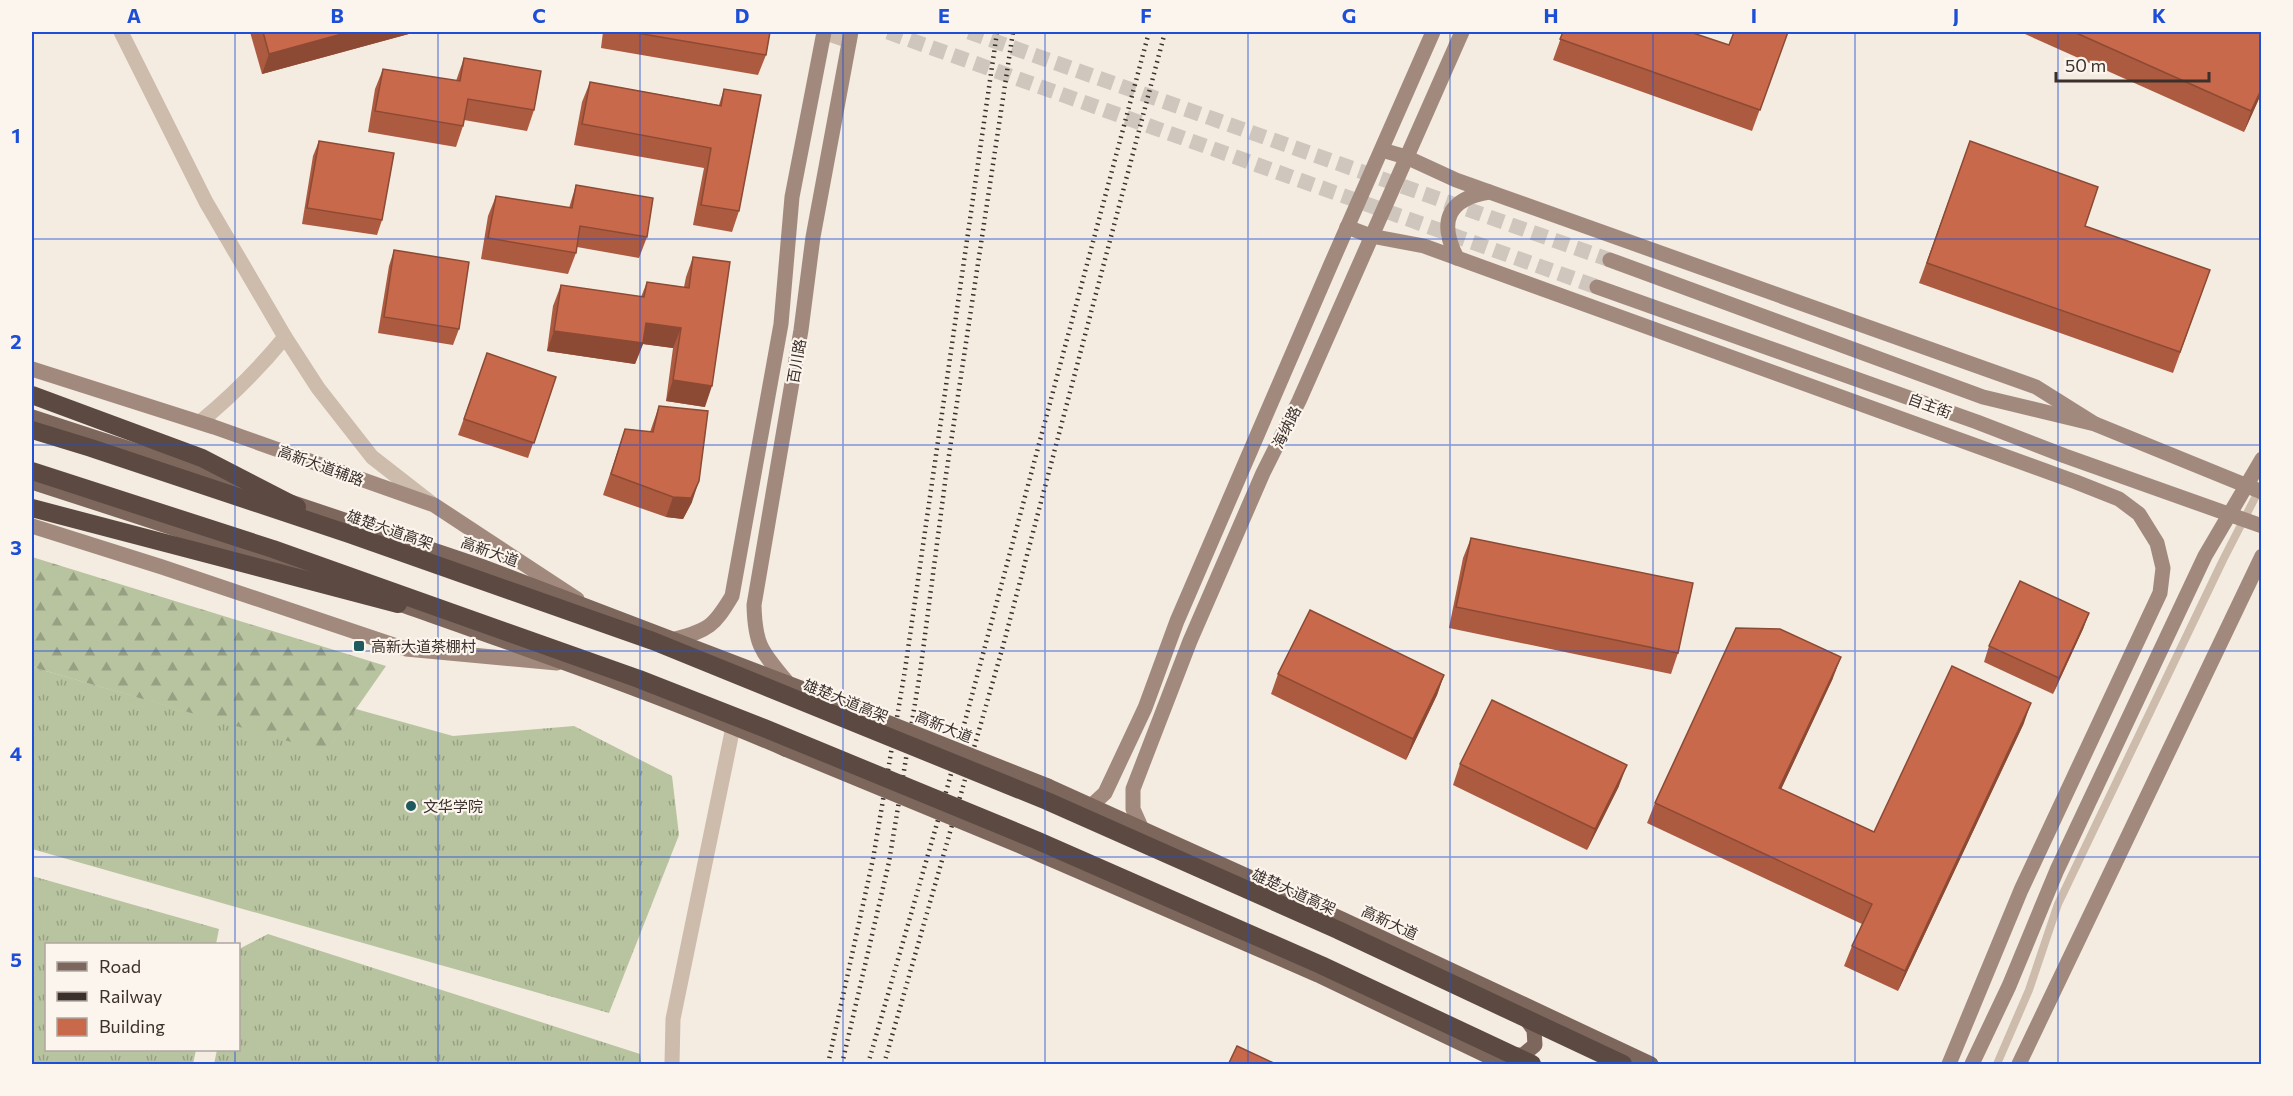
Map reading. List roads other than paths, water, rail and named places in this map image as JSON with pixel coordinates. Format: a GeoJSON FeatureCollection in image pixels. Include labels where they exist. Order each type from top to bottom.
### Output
{"type":"FeatureCollection","features":[{"type":"Feature","properties":{"kind":"highway"},"geometry":{"type":"LineString","coordinates":[[32,395],[202,458],[349,534]]}},
{"type":"Feature","properties":{"kind":"highway","name":"雄楚大道高架"},"geometry":{"type":"LineString","coordinates":[[32,430],[349,534],[653,641],[1047,801],[1338,930],[1623,1065]]}},
{"type":"Feature","properties":{"kind":"highway"},"geometry":{"type":"LineString","coordinates":[[32,471],[273,549],[639,679],[744,720],[1036,840],[1321,965],[1532,1065]]}},
{"type":"Feature","properties":{"kind":"highway"},"geometry":{"type":"LineString","coordinates":[[32,508],[520,636]]}},
{"type":"Feature","properties":{"kind":"main road","name":"百川路"},"geometry":{"type":"LineString","coordinates":[[675,639],[701,632],[718,620],[732,596],[781,324],[792,197],[824,32]]}},
{"type":"Feature","properties":{"kind":"main road","name":"海纳路"},"geometry":{"type":"LineString","coordinates":[[1091,806],[1105,793],[1145,708],[1177,621],[1433,32]]}},
{"type":"Feature","properties":{"kind":"main road","name":"海纳路"},"geometry":{"type":"LineString","coordinates":[[1141,827],[1133,809],[1133,789],[1186,651],[1263,473],[1299,401],[1462,32]]}},
{"type":"Feature","properties":{"kind":"main road","name":"百川路"},"geometry":{"type":"LineString","coordinates":[[787,682],[762,652],[754,629],[754,605],[801,330],[813,237],[850,36]]}},
{"type":"Feature","properties":{"kind":"main road"},"geometry":{"type":"LineString","coordinates":[[1382,150],[1489,192],[2036,387],[2095,424]]}},
{"type":"Feature","properties":{"kind":"main road"},"geometry":{"type":"LineString","coordinates":[[1457,258],[1449,241],[1448,226],[1451,213],[1459,201],[1471,195],[1489,192]]}},
{"type":"Feature","properties":{"kind":"main road"},"geometry":{"type":"LineString","coordinates":[[1347,227],[1371,236],[1424,246],[2076,482],[2119,499],[2139,514],[2157,543],[2163,568],[2160,593],[2021,890],[1949,1065]]}},
{"type":"Feature","properties":{"kind":"main road","name":"自主街"},"geometry":{"type":"LineString","coordinates":[[1610,260],[1983,397],[2095,424],[2257,488]]}},
{"type":"Feature","properties":{"kind":"main road","name":"自主街"},"geometry":{"type":"LineString","coordinates":[[1597,287],[2262,526]]}},
{"type":"Feature","properties":{"kind":"main road","name":"高新大道辅路"},"geometry":{"type":"LineString","coordinates":[[32,369],[200,422],[434,505],[589,607]]}},
{"type":"Feature","properties":{"kind":"main road","name":"高新大道"},"geometry":{"type":"LineString","coordinates":[[32,417],[352,522],[589,607],[787,682],[1048,786],[1141,827],[1651,1065]]}},
{"type":"Feature","properties":{"kind":"main road"},"geometry":{"type":"LineString","coordinates":[[1977,422],[2076,482]]}},
{"type":"Feature","properties":{"kind":"main road"},"geometry":{"type":"LineString","coordinates":[[1972,1065],[2009,986],[2062,859],[2205,556],[2257,488],[2262,459]]}},
{"type":"Feature","properties":{"kind":"main road"},"geometry":{"type":"LineString","coordinates":[[32,482],[274,560],[565,663],[733,727],[1025,848],[1318,975],[1490,1056],[1504,1065]]}},
{"type":"Feature","properties":{"kind":"main road"},"geometry":{"type":"LineString","coordinates":[[32,526],[406,649],[565,663]]}},
{"type":"Feature","properties":{"kind":"main road"},"geometry":{"type":"LineString","coordinates":[[2019,1065],[2262,556]]}},
{"type":"Feature","properties":{"kind":"main road"},"geometry":{"type":"LineString","coordinates":[[1490,1056],[1523,1055],[1535,1045],[1534,1030],[1513,1000]]}},
{"type":"Feature","properties":{"kind":"street"},"geometry":{"type":"LineString","coordinates":[[121,32],[206,202],[285,337],[318,388],[372,457],[434,505]]}},
{"type":"Feature","properties":{"kind":"street"},"geometry":{"type":"LineString","coordinates":[[824,32],[850,36]]}},
{"type":"Feature","properties":{"kind":"street"},"geometry":{"type":"LineString","coordinates":[[200,422],[237,392],[285,337]]}},
{"type":"Feature","properties":{"kind":"street"},"geometry":{"type":"LineString","coordinates":[[672,1065],[673,1018],[733,727]]}},
{"type":"Feature","properties":{"kind":"lane"},"geometry":{"type":"LineString","coordinates":[[1997,1065],[2029,990],[2058,904],[2236,518]]}},
{"type":"Feature","properties":{"kind":"tunnel"},"geometry":{"type":"LineString","coordinates":[[888,32],[1597,287]]}},
{"type":"Feature","properties":{"kind":"tunnel"},"geometry":{"type":"LineString","coordinates":[[969,32],[1610,260]]}},
{"type":"Feature","properties":{"kind":"railway"},"geometry":{"type":"LineString","coordinates":[[828,1064],[873,859],[905,670],[997,32]]}},
{"type":"Feature","properties":{"kind":"railway"},"geometry":{"type":"LineString","coordinates":[[842,1064],[889,862],[920,673],[946,475],[1013,32]]}},
{"type":"Feature","properties":{"kind":"railway"},"geometry":{"type":"LineString","coordinates":[[868,1064],[948,785],[1149,32]]}},
{"type":"Feature","properties":{"kind":"railway"},"geometry":{"type":"LineString","coordinates":[[884,1064],[1003,646],[1165,32]]}},
{"type":"Feature","properties":{"kind":"place","name":"高新大道茶棚村"},"geometry":{"type":"Point","coordinates":[359,646]}},
{"type":"Feature","properties":{"kind":"place","name":"文华学院"},"geometry":{"type":"Point","coordinates":[411,806]}}]}
